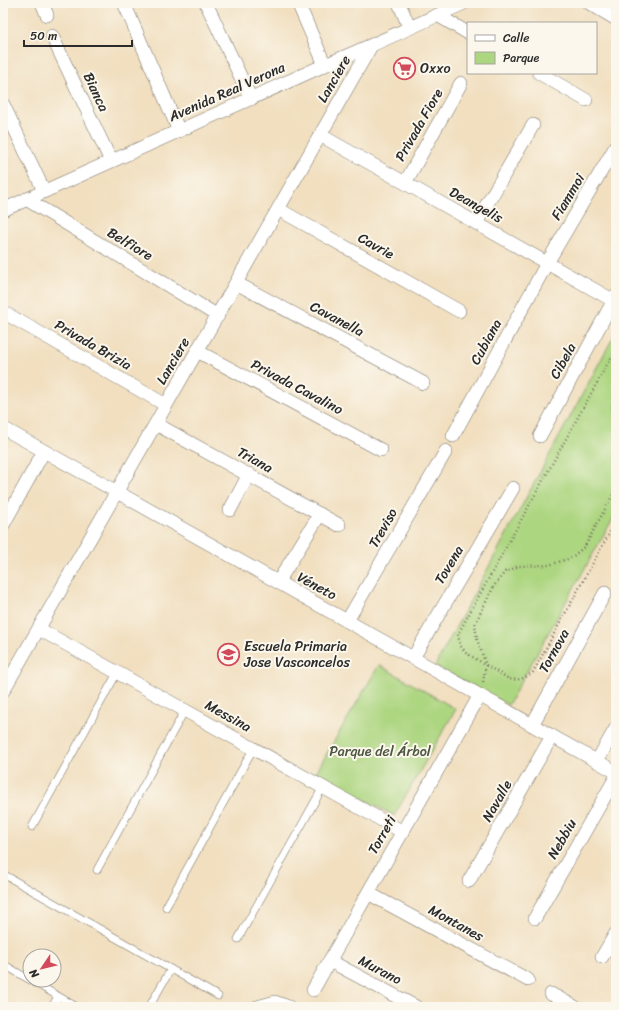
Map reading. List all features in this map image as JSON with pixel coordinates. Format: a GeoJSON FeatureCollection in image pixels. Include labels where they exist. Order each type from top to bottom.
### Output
{"type":"FeatureCollection","features":[{"type":"Feature","properties":{"kind":"street"},"geometry":{"type":"LineString","coordinates":[[124,3],[179,131]]}},
{"type":"Feature","properties":{"kind":"street"},"geometry":{"type":"LineString","coordinates":[[206,3],[251,99]]}},
{"type":"Feature","properties":{"kind":"street"},"geometry":{"type":"LineString","coordinates":[[298,3],[326,65]]}},
{"type":"Feature","properties":{"kind":"street"},"geometry":{"type":"LineString","coordinates":[[399,3],[410,27]]}},
{"type":"Feature","properties":{"kind":"street","name":"Avenida Real Verona"},"geometry":{"type":"LineString","coordinates":[[3,210],[464,3]]}},
{"type":"Feature","properties":{"kind":"street"},"geometry":{"type":"LineString","coordinates":[[589,3],[616,19]]}},
{"type":"Feature","properties":{"kind":"street"},"geometry":{"type":"LineString","coordinates":[[437,15],[467,32]]}},
{"type":"Feature","properties":{"kind":"street","name":"Bianca"},"geometry":{"type":"LineString","coordinates":[[52,36],[111,161]]}},
{"type":"Feature","properties":{"kind":"street","name":"Lanciere"},"geometry":{"type":"LineString","coordinates":[[3,691],[371,46]]}},
{"type":"Feature","properties":{"kind":"street"},"geometry":{"type":"LineString","coordinates":[[541,74],[586,100]]}},
{"type":"Feature","properties":{"kind":"street","name":"Privada Fiore"},"geometry":{"type":"LineString","coordinates":[[405,183],[461,83]]}},
{"type":"Feature","properties":{"kind":"street"},"geometry":{"type":"LineString","coordinates":[[3,104],[44,191]]}},
{"type":"Feature","properties":{"kind":"street"},"geometry":{"type":"LineString","coordinates":[[476,223],[533,125]]}},
{"type":"Feature","properties":{"kind":"street","name":"Deangelis"},"geometry":{"type":"LineString","coordinates":[[320,136],[547,263],[615,299]]}},
{"type":"Feature","properties":{"kind":"street","name":"Fiammoi"},"geometry":{"type":"LineString","coordinates":[[547,263],[616,146]]}},
{"type":"Feature","properties":{"kind":"street","name":"Belfiore"},"geometry":{"type":"LineString","coordinates":[[26,199],[218,316]]}},
{"type":"Feature","properties":{"kind":"street","name":"Cavrie"},"geometry":{"type":"LineString","coordinates":[[278,209],[459,311]]}},
{"type":"Feature","properties":{"kind":"street","name":"Cubiana"},"geometry":{"type":"LineString","coordinates":[[452,436],[547,263]]}},
{"type":"Feature","properties":{"kind":"street","name":"Cavanella"},"geometry":{"type":"LineString","coordinates":[[236,284],[423,383]]}},
{"type":"Feature","properties":{"kind":"street","name":"Cibela"},"geometry":{"type":"LineString","coordinates":[[540,436],[615,299]]}},
{"type":"Feature","properties":{"kind":"street","name":"Privada Brizia"},"geometry":{"type":"LineString","coordinates":[[3,312],[166,405]]}},
{"type":"Feature","properties":{"kind":"street","name":"Privada Cavalino"},"geometry":{"type":"LineString","coordinates":[[197,351],[381,450]]}},
{"type":"Feature","properties":{"kind":"street","name":"Triana"},"geometry":{"type":"LineString","coordinates":[[156,424],[339,524]]}},
{"type":"Feature","properties":{"kind":"street","name":"Véneto"},"geometry":{"type":"LineString","coordinates":[[3,428],[616,772]]}},
{"type":"Feature","properties":{"kind":"street"},"geometry":{"type":"LineString","coordinates":[[3,525],[44,451]]}},
{"type":"Feature","properties":{"kind":"street","name":"Treviso"},"geometry":{"type":"LineString","coordinates":[[347,621],[446,451]]}},
{"type":"Feature","properties":{"kind":"street"},"geometry":{"type":"LineString","coordinates":[[230,510],[249,474]]}},
{"type":"Feature","properties":{"kind":"street","name":"Tovena"},"geometry":{"type":"LineString","coordinates":[[413,658],[513,488]]}},
{"type":"Feature","properties":{"kind":"street"},"geometry":{"type":"LineString","coordinates":[[278,582],[320,514]]}},
{"type":"Feature","properties":{"kind":"street","name":"Tornova"},"geometry":{"type":"LineString","coordinates":[[532,725],[604,593]]}},
{"type":"Feature","properties":{"kind":"street","name":"Messina"},"geometry":{"type":"LineString","coordinates":[[39,629],[402,832]]}},
{"type":"Feature","properties":{"kind":"street","name":"Torreti"},"geometry":{"type":"LineString","coordinates":[[312,990],[330,961],[480,695]]}},
{"type":"Feature","properties":{"kind":"street"},"geometry":{"type":"LineString","coordinates":[[597,761],[616,728]]}},
{"type":"Feature","properties":{"kind":"street","name":"Navalle"},"geometry":{"type":"LineString","coordinates":[[469,881],[552,736]]}},
{"type":"Feature","properties":{"kind":"street","name":"Nebbiu"},"geometry":{"type":"LineString","coordinates":[[535,918],[616,777]]}},
{"type":"Feature","properties":{"kind":"street","name":"Montanes"},"geometry":{"type":"LineString","coordinates":[[368,893],[528,980]]}},
{"type":"Feature","properties":{"kind":"street"},"geometry":{"type":"LineString","coordinates":[[602,957],[616,933]]}},
{"type":"Feature","properties":{"kind":"street","name":"Murano"},"geometry":{"type":"LineString","coordinates":[[330,961],[416,1007]]}},
{"type":"Feature","properties":{"kind":"street"},"geometry":{"type":"LineString","coordinates":[[551,994],[574,1007]]}},
{"type":"Feature","properties":{"kind":"street"},"geometry":{"type":"LineString","coordinates":[[257,1007],[275,1002],[289,1007]]}},
{"type":"Feature","properties":{"kind":"lane"},"geometry":{"type":"LineString","coordinates":[[32,827],[117,673]]}},
{"type":"Feature","properties":{"kind":"lane"},"geometry":{"type":"LineString","coordinates":[[97,870],[185,710]]}},
{"type":"Feature","properties":{"kind":"lane"},"geometry":{"type":"LineString","coordinates":[[166,907],[253,749]]}},
{"type":"Feature","properties":{"kind":"lane"},"geometry":{"type":"LineString","coordinates":[[238,939],[322,787]]}},
{"type":"Feature","properties":{"kind":"lane"},"geometry":{"type":"LineString","coordinates":[[3,874],[218,996]]}},
{"type":"Feature","properties":{"kind":"lane"},"geometry":{"type":"LineString","coordinates":[[3,964],[22,975]]}},
{"type":"Feature","properties":{"kind":"lane"},"geometry":{"type":"LineString","coordinates":[[149,1007],[170,969]]}},
{"type":"Feature","properties":{"kind":"lane"},"geometry":{"type":"LineString","coordinates":[[44,988],[77,1007]]}},
{"type":"Feature","properties":{"kind":"lane"},"geometry":{"type":"LineString","coordinates":[[52,1007],[58,996]]}},
{"type":"Feature","properties":{"kind":"path"},"geometry":{"type":"LineString","coordinates":[[616,352],[609,361],[458,634],[460,645],[466,653],[509,680],[516,681],[533,672],[616,521]]}},
{"type":"Feature","properties":{"kind":"path"},"geometry":{"type":"LineString","coordinates":[[480,695],[486,665],[477,639],[475,624],[494,586],[505,572],[519,566],[549,565],[571,558],[585,546],[616,489]]}},
{"type":"Feature","properties":{"kind":"green space"},"geometry":{"type":"Polygon","coordinates":[[[616,332],[616,513],[508,705],[435,666],[616,332]]]}},
{"type":"Feature","properties":{"kind":"green space","name":"Parque del Árbol"},"geometry":{"type":"Polygon","coordinates":[[[379,665],[456,709],[394,816],[316,772],[379,665]]]}},
{"type":"Feature","properties":{"kind":"place","name":"Oxxo"},"geometry":{"type":"Point","coordinates":[404,68]}},
{"type":"Feature","properties":{"kind":"place","name":"Escuela Primaria Jose Vasconcelos"},"geometry":{"type":"Point","coordinates":[228,654]}}]}
